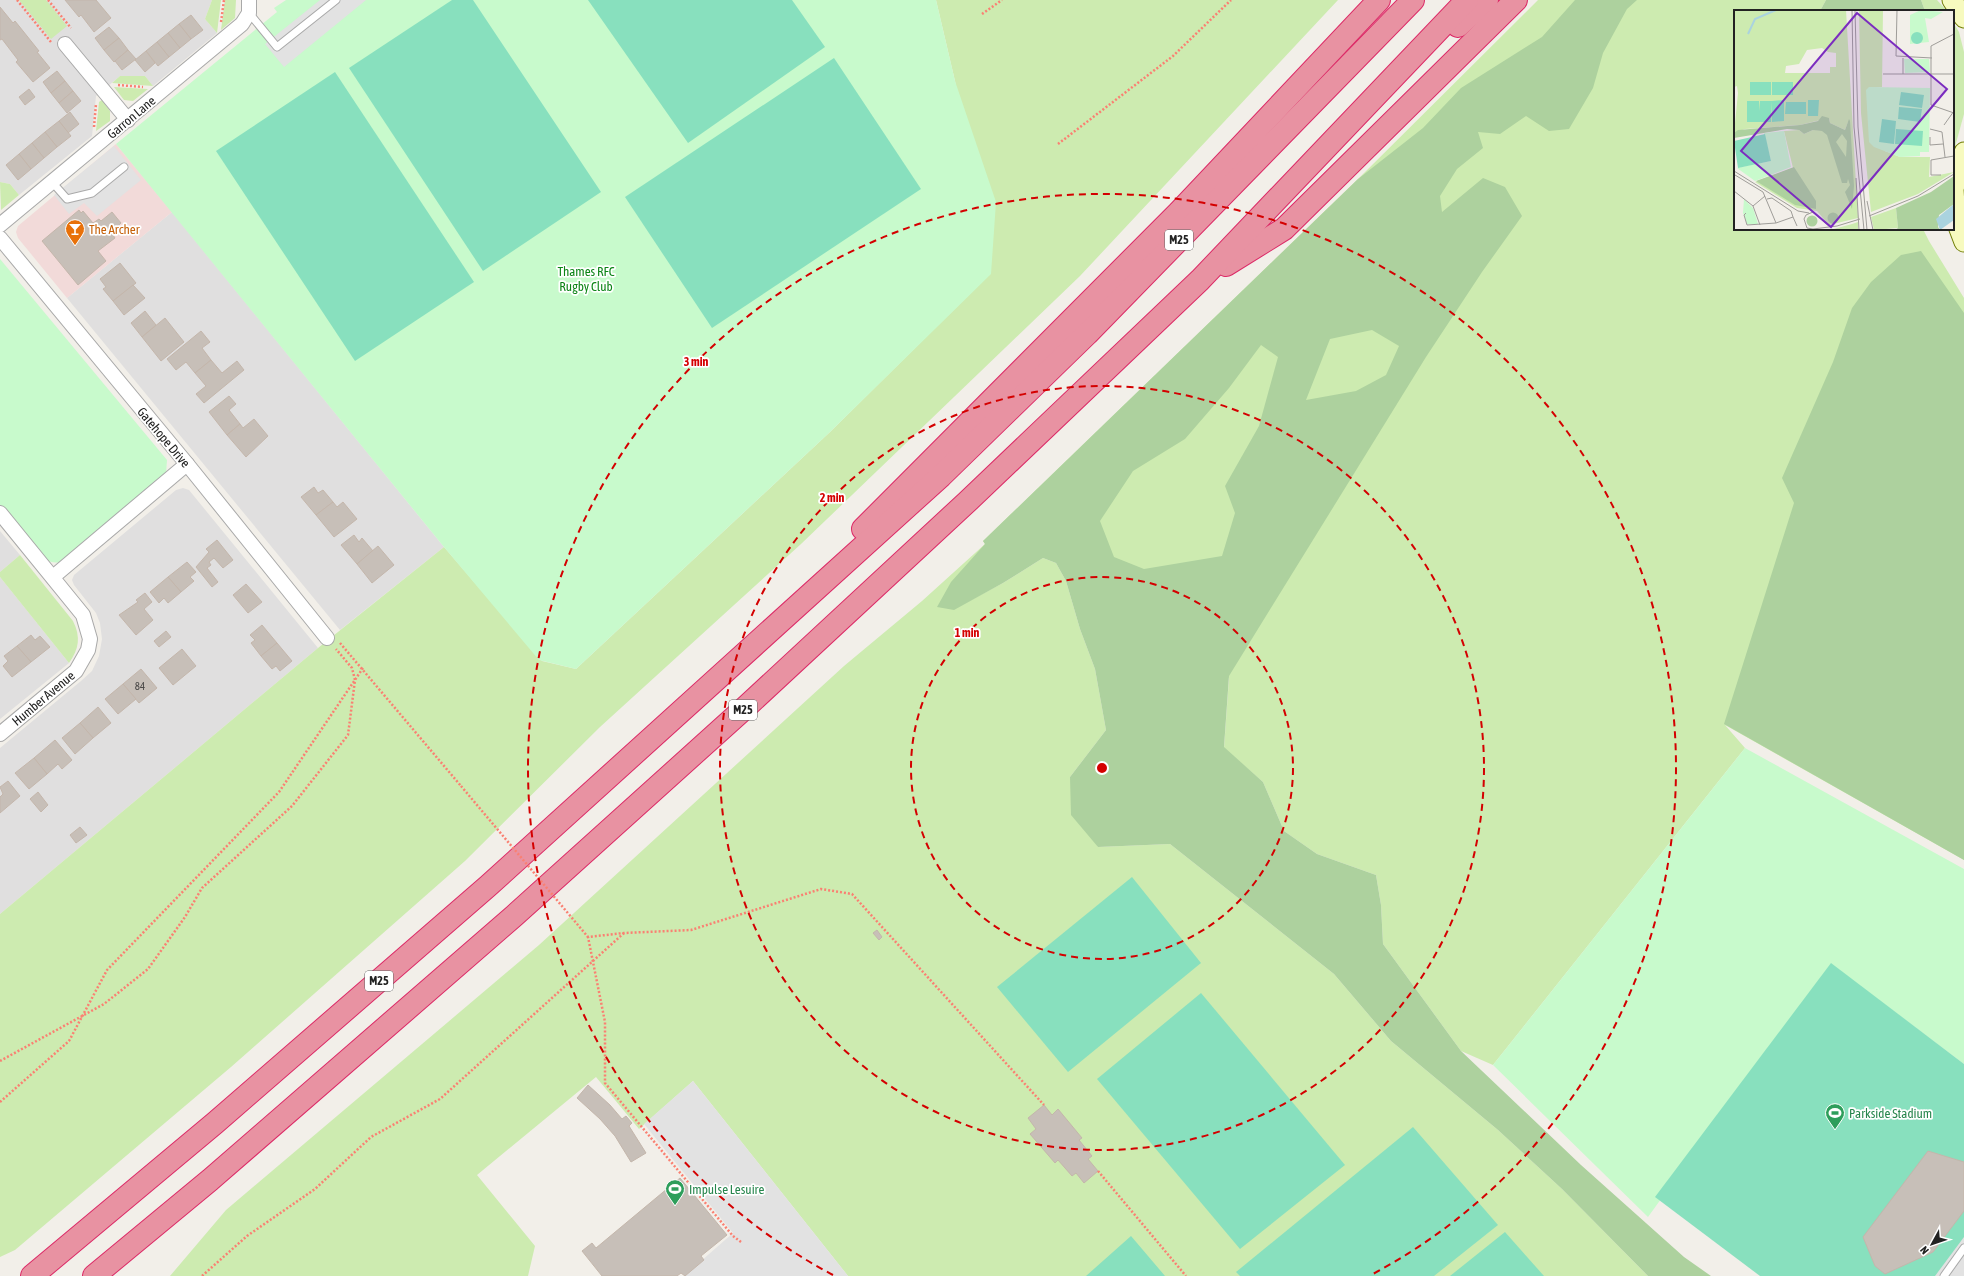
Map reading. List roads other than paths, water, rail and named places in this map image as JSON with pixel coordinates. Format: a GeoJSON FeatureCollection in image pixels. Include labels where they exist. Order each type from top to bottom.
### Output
{"type":"FeatureCollection","features":[{"type":"Feature","properties":{"kind":"highway","name":"M25"},"geometry":{"type":"LineString","coordinates":[[719,678],[928,462],[1180,212],[1379,0]]}},
{"type":"Feature","properties":{"kind":"highway","name":"M25"},"geometry":{"type":"LineString","coordinates":[[32,1276],[215,1123],[488,886],[958,460],[1092,329],[1413,0]]}},
{"type":"Feature","properties":{"kind":"highway","name":"M25"},"geometry":{"type":"LineString","coordinates":[[94,1276],[210,1180],[373,1039],[639,804],[967,502],[1200,280],[1362,112],[1467,0]]}},
{"type":"Feature","properties":{"kind":"highway","name":"M25"},"geometry":{"type":"LineString","coordinates":[[1362,112],[1487,0]]}},
{"type":"Feature","properties":{"kind":"highway","name":"M25"},"geometry":{"type":"LineString","coordinates":[[1200,280],[1284,229],[1516,0]]}},
{"type":"Feature","properties":{"kind":"main road"},"geometry":{"type":"LineString","coordinates":[[1952,0],[1964,18]]}},
{"type":"Feature","properties":{"kind":"main road"},"geometry":{"type":"LineString","coordinates":[[1963,157],[1954,189],[1956,221],[1964,242]]}},
{"type":"Feature","properties":{"kind":"street","name":"Garron Lane"},"geometry":{"type":"LineString","coordinates":[[0,225],[242,24],[249,6]]}},
{"type":"Feature","properties":{"kind":"street"},"geometry":{"type":"LineString","coordinates":[[59,44],[128,120]]}},
{"type":"Feature","properties":{"kind":"street","name":"Gatehope Drive"},"geometry":{"type":"LineString","coordinates":[[0,238],[332,639]]}},
{"type":"Feature","properties":{"kind":"street"},"geometry":{"type":"LineString","coordinates":[[53,577],[187,464]]}},
{"type":"Feature","properties":{"kind":"street","name":"Humber Avenue"},"geometry":{"type":"LineString","coordinates":[[0,513],[83,615],[90,639],[88,650],[76,671],[0,734]]}},
{"type":"Feature","properties":{"kind":"lane"},"geometry":{"type":"LineString","coordinates":[[249,6],[278,47],[336,0]]}},
{"type":"Feature","properties":{"kind":"lane"},"geometry":{"type":"LineString","coordinates":[[52,182],[67,199],[92,193],[124,167]]}},
{"type":"Feature","properties":{"kind":"lane"},"geometry":{"type":"LineString","coordinates":[[1944,1276],[1964,1248]]}},
{"type":"Feature","properties":{"kind":"place","name":"The Archer"},"geometry":{"type":"Point","coordinates":[75,246]}},
{"type":"Feature","properties":{"kind":"place","name":"Parkside Stadium"},"geometry":{"type":"Point","coordinates":[1835,1130]}},
{"type":"Feature","properties":{"kind":"place","name":"Impulse Lesuire"},"geometry":{"type":"Point","coordinates":[675,1206]}},
{"type":"Feature","properties":{"kind":"park label","name":"Thames RFC Rugby Club"},"geometry":{"type":"Point","coordinates":[586,278]}}]}
